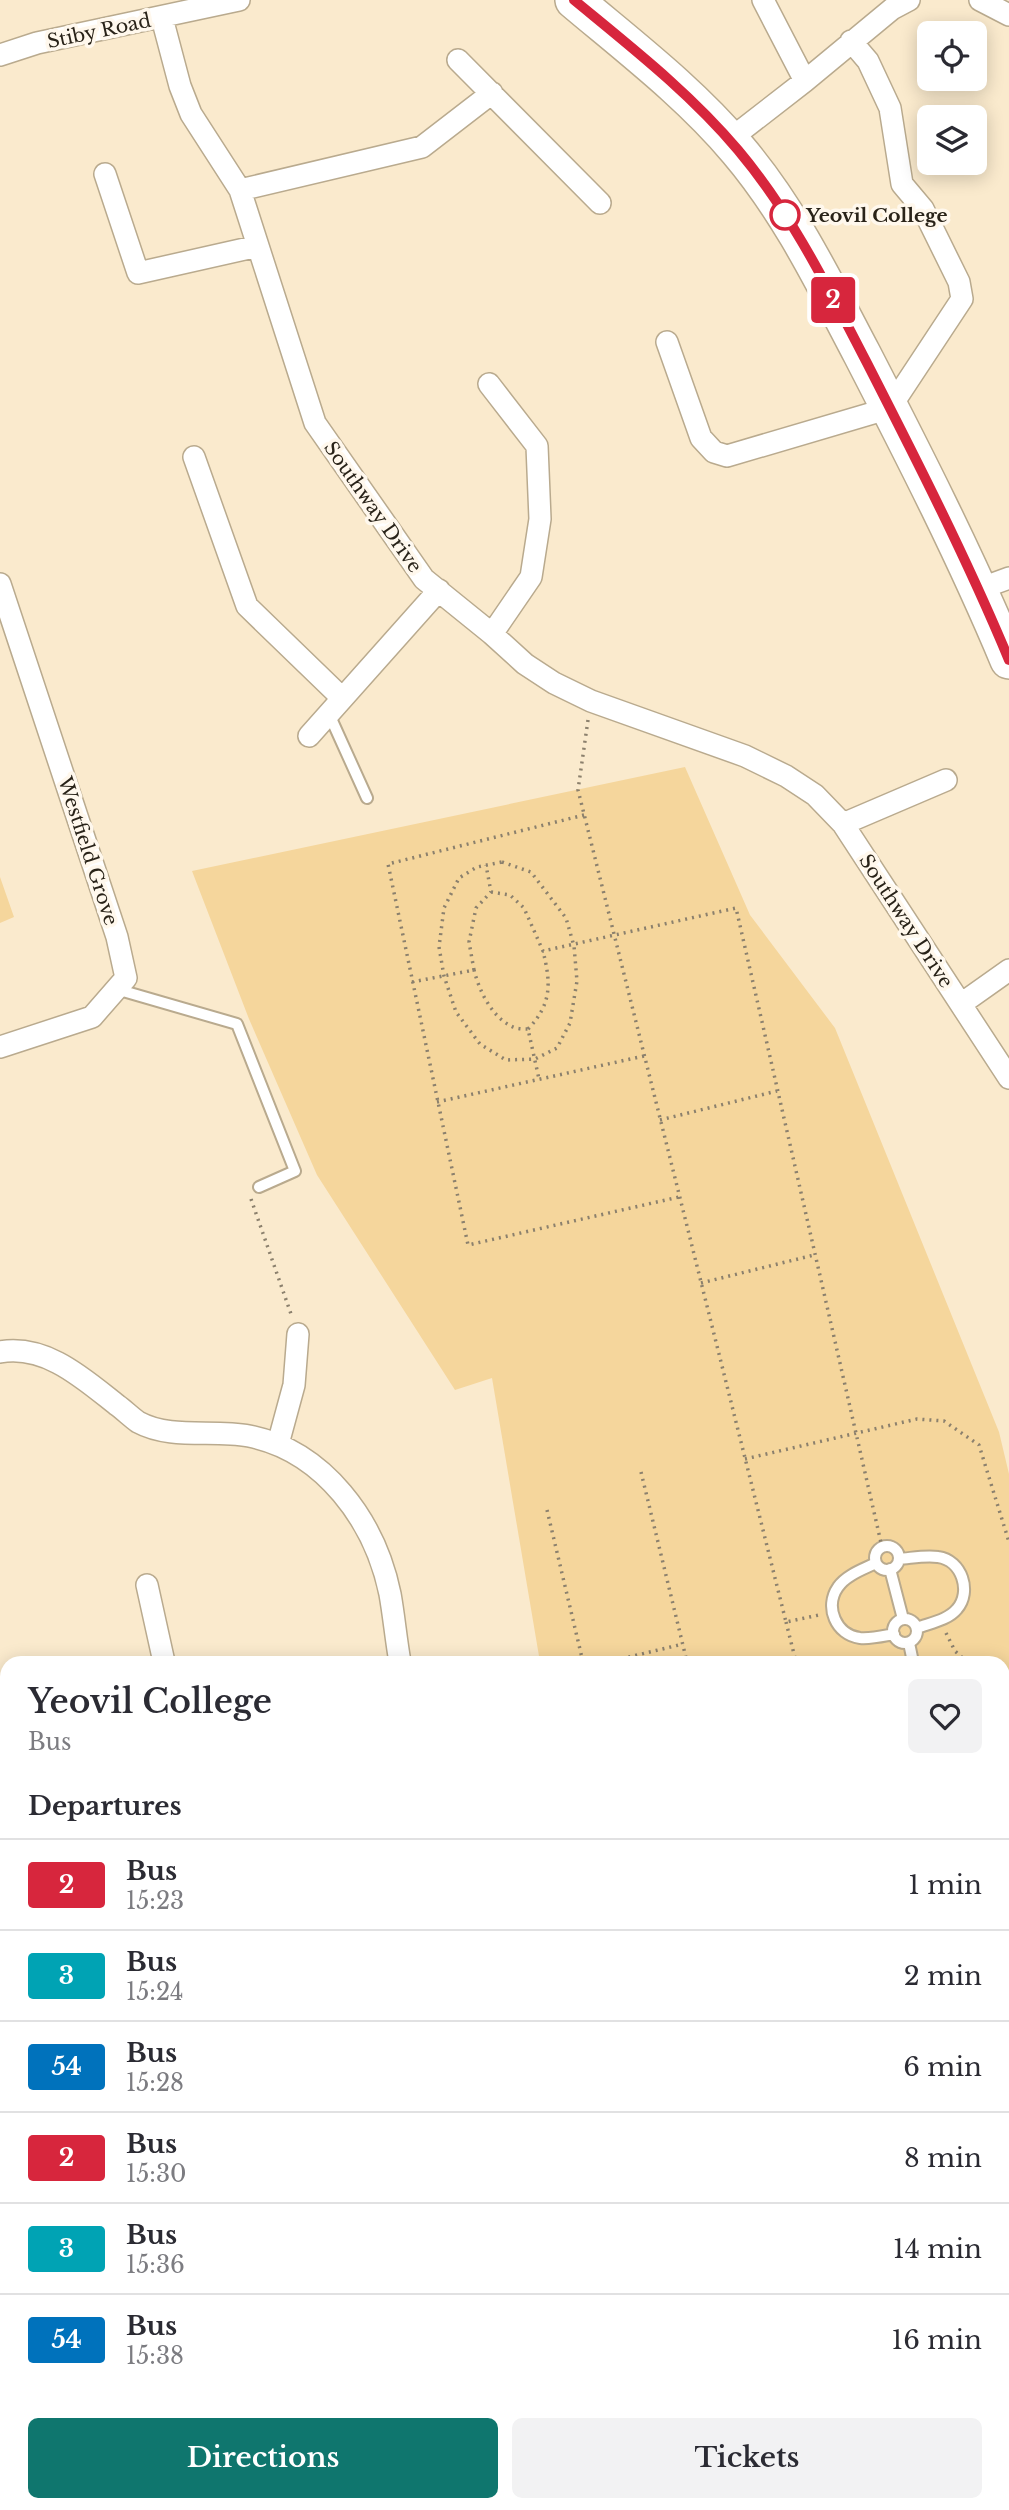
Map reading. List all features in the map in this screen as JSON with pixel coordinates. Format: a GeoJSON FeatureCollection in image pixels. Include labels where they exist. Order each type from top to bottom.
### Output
{"type":"FeatureCollection","features":[{"type":"Feature","properties":{"kind":"highway"},"geometry":{"type":"LineString","coordinates":[[574,0],[668,79],[729,140],[791,224],[940,505],[994,583],[1009,660]]}},
{"type":"Feature","properties":{"kind":"street","name":"Stiby Road"},"geometry":{"type":"LineString","coordinates":[[0,55],[37,43],[239,0]]}},
{"type":"Feature","properties":{"kind":"street"},"geometry":{"type":"LineString","coordinates":[[763,0],[805,81]]}},
{"type":"Feature","properties":{"kind":"street"},"geometry":{"type":"LineString","coordinates":[[729,140],[892,9],[909,0]]}},
{"type":"Feature","properties":{"kind":"street"},"geometry":{"type":"LineString","coordinates":[[980,0],[1009,15]]}},
{"type":"Feature","properties":{"kind":"street","name":"Southway Drive"},"geometry":{"type":"LineString","coordinates":[[162,18],[180,86],[191,114],[240,190],[314,423],[424,579],[554,683],[591,701],[745,756],[786,776],[815,795],[843,824],[961,1004],[1009,970]]}},
{"type":"Feature","properties":{"kind":"street"},"geometry":{"type":"LineString","coordinates":[[667,342],[701,438],[714,452],[727,456],[890,408],[962,299],[959,282],[923,209],[902,184],[890,108],[868,61],[851,41]]}},
{"type":"Feature","properties":{"kind":"street"},"geometry":{"type":"LineString","coordinates":[[458,60],[600,203]]}},
{"type":"Feature","properties":{"kind":"street"},"geometry":{"type":"LineString","coordinates":[[240,190],[422,146],[492,93]]}},
{"type":"Feature","properties":{"kind":"street"},"geometry":{"type":"LineString","coordinates":[[105,174],[138,274],[258,246]]}},
{"type":"Feature","properties":{"kind":"street"},"geometry":{"type":"LineString","coordinates":[[489,384],[537,446],[540,519],[531,577],[492,634]]}},
{"type":"Feature","properties":{"kind":"street"},"geometry":{"type":"LineString","coordinates":[[194,457],[247,606],[335,706]]}},
{"type":"Feature","properties":{"kind":"street","name":"Westfield Grove"},"geometry":{"type":"LineString","coordinates":[[0,584],[117,937],[126,978],[116,989]]}},
{"type":"Feature","properties":{"kind":"street"},"geometry":{"type":"LineString","coordinates":[[309,736],[439,590]]}},
{"type":"Feature","properties":{"kind":"street"},"geometry":{"type":"LineString","coordinates":[[843,824],[946,780]]}},
{"type":"Feature","properties":{"kind":"street"},"geometry":{"type":"LineString","coordinates":[[0,1047],[92,1017],[116,989]]}},
{"type":"Feature","properties":{"kind":"street"},"geometry":{"type":"LineString","coordinates":[[961,1004],[1009,1078]]}},
{"type":"Feature","properties":{"kind":"street"},"geometry":{"type":"LineString","coordinates":[[278,1444],[293,1385],[298,1334]]}},
{"type":"Feature","properties":{"kind":"street"},"geometry":{"type":"LineString","coordinates":[[0,1352],[33,1352],[59,1362],[139,1422],[164,1431],[248,1436],[278,1444],[324,1472],[356,1511],[375,1548],[389,1592],[399,1656]]}},
{"type":"Feature","properties":{"kind":"street"},"geometry":{"type":"LineString","coordinates":[[147,1585],[162,1656]]}},
{"type":"Feature","properties":{"kind":"lane"},"geometry":{"type":"LineString","coordinates":[[335,706],[367,798]]}},
{"type":"Feature","properties":{"kind":"lane"},"geometry":{"type":"LineString","coordinates":[[116,989],[237,1024],[295,1171],[259,1187]]}},
{"type":"Feature","properties":{"kind":"lane"},"geometry":{"type":"LineString","coordinates":[[882,1546],[894,1548],[899,1559],[896,1566],[881,1569],[876,1563],[877,1552],[882,1546]]}},
{"type":"Feature","properties":{"kind":"lane"},"geometry":{"type":"LineString","coordinates":[[899,1559],[940,1557],[950,1561],[963,1578],[963,1600],[957,1609],[940,1620],[917,1628]]}},
{"type":"Feature","properties":{"kind":"lane"},"geometry":{"type":"LineString","coordinates":[[876,1563],[846,1579],[838,1587],[833,1596],[833,1612],[839,1627],[847,1634],[868,1638],[894,1634]]}},
{"type":"Feature","properties":{"kind":"lane"},"geometry":{"type":"LineString","coordinates":[[890,1569],[903,1619]]}},
{"type":"Feature","properties":{"kind":"lane"},"geometry":{"type":"LineString","coordinates":[[903,1619],[912,1621],[917,1628],[916,1636],[909,1643],[900,1642],[894,1634],[895,1625],[903,1619]]}},
{"type":"Feature","properties":{"kind":"lane"},"geometry":{"type":"LineString","coordinates":[[909,1643],[912,1656]]}},
{"type":"Feature","properties":{"kind":"path"},"geometry":{"type":"LineString","coordinates":[[591,701],[578,790],[794,1656]]}},
{"type":"Feature","properties":{"kind":"path"},"geometry":{"type":"LineString","coordinates":[[584,816],[388,864],[468,1245],[680,1197]]}},
{"type":"Feature","properties":{"kind":"path"},"geometry":{"type":"LineString","coordinates":[[502,862],[531,872],[566,918],[574,946],[577,981],[570,1023],[558,1048],[535,1059],[506,1060],[480,1044],[456,1012],[444,976],[439,947],[444,908],[459,878],[477,867],[486,865],[502,862]]}},
{"type":"Feature","properties":{"kind":"path"},"geometry":{"type":"LineString","coordinates":[[486,865],[491,892]]}},
{"type":"Feature","properties":{"kind":"path"},"geometry":{"type":"LineString","coordinates":[[491,892],[510,895],[524,908],[543,951],[550,977],[547,998],[540,1017],[528,1030]]}},
{"type":"Feature","properties":{"kind":"path"},"geometry":{"type":"LineString","coordinates":[[491,892],[476,908],[469,942],[478,987],[492,1009],[511,1026],[528,1030]]}},
{"type":"Feature","properties":{"kind":"path"},"geometry":{"type":"LineString","coordinates":[[543,951],[736,908],[882,1546]]}},
{"type":"Feature","properties":{"kind":"path"},"geometry":{"type":"LineString","coordinates":[[412,982],[474,970]]}},
{"type":"Feature","properties":{"kind":"path"},"geometry":{"type":"LineString","coordinates":[[528,1030],[539,1079]]}},
{"type":"Feature","properties":{"kind":"path"},"geometry":{"type":"LineString","coordinates":[[438,1102],[644,1055]]}},
{"type":"Feature","properties":{"kind":"path"},"geometry":{"type":"LineString","coordinates":[[660,1120],[778,1090]]}},
{"type":"Feature","properties":{"kind":"path"},"geometry":{"type":"LineString","coordinates":[[259,1187],[248,1192],[298,1334]]}},
{"type":"Feature","properties":{"kind":"path"},"geometry":{"type":"LineString","coordinates":[[701,1283],[815,1255]]}},
{"type":"Feature","properties":{"kind":"path"},"geometry":{"type":"LineString","coordinates":[[745,1459],[856,1431],[917,1419],[944,1421],[979,1445],[1009,1542]]}},
{"type":"Feature","properties":{"kind":"path"},"geometry":{"type":"LineString","coordinates":[[640,1472],[686,1656]]}},
{"type":"Feature","properties":{"kind":"path"},"geometry":{"type":"LineString","coordinates":[[547,1510],[582,1656]]}},
{"type":"Feature","properties":{"kind":"path"},"geometry":{"type":"LineString","coordinates":[[786,1622],[833,1612]]}},
{"type":"Feature","properties":{"kind":"path"},"geometry":{"type":"LineString","coordinates":[[940,1620],[955,1651],[960,1656]]}},
{"type":"Feature","properties":{"kind":"path"},"geometry":{"type":"LineString","coordinates":[[633,1656],[683,1644]]}},
{"type":"Feature","properties":{"kind":"shaded area"},"geometry":{"type":"Polygon","coordinates":[[[685,767],[750,915],[835,1028],[999,1432],[1009,1474],[1009,1656],[539,1656],[492,1378],[455,1390],[317,1175],[249,1019],[192,871],[685,767]]]}},
{"type":"Feature","properties":{"kind":"shaded area"},"geometry":{"type":"Polygon","coordinates":[[[0,877],[14,917],[0,923],[0,877]]]}},
{"type":"Feature","properties":{"kind":"bus line","name":"2"},"geometry":{"type":"LineString","coordinates":[[574,0],[668,79],[716,125],[773,196],[827,288],[940,505],[1009,660]]}},
{"type":"Feature","properties":{"kind":"place","name":"Yeovil College"},"geometry":{"type":"Point","coordinates":[785,215]}}]}
